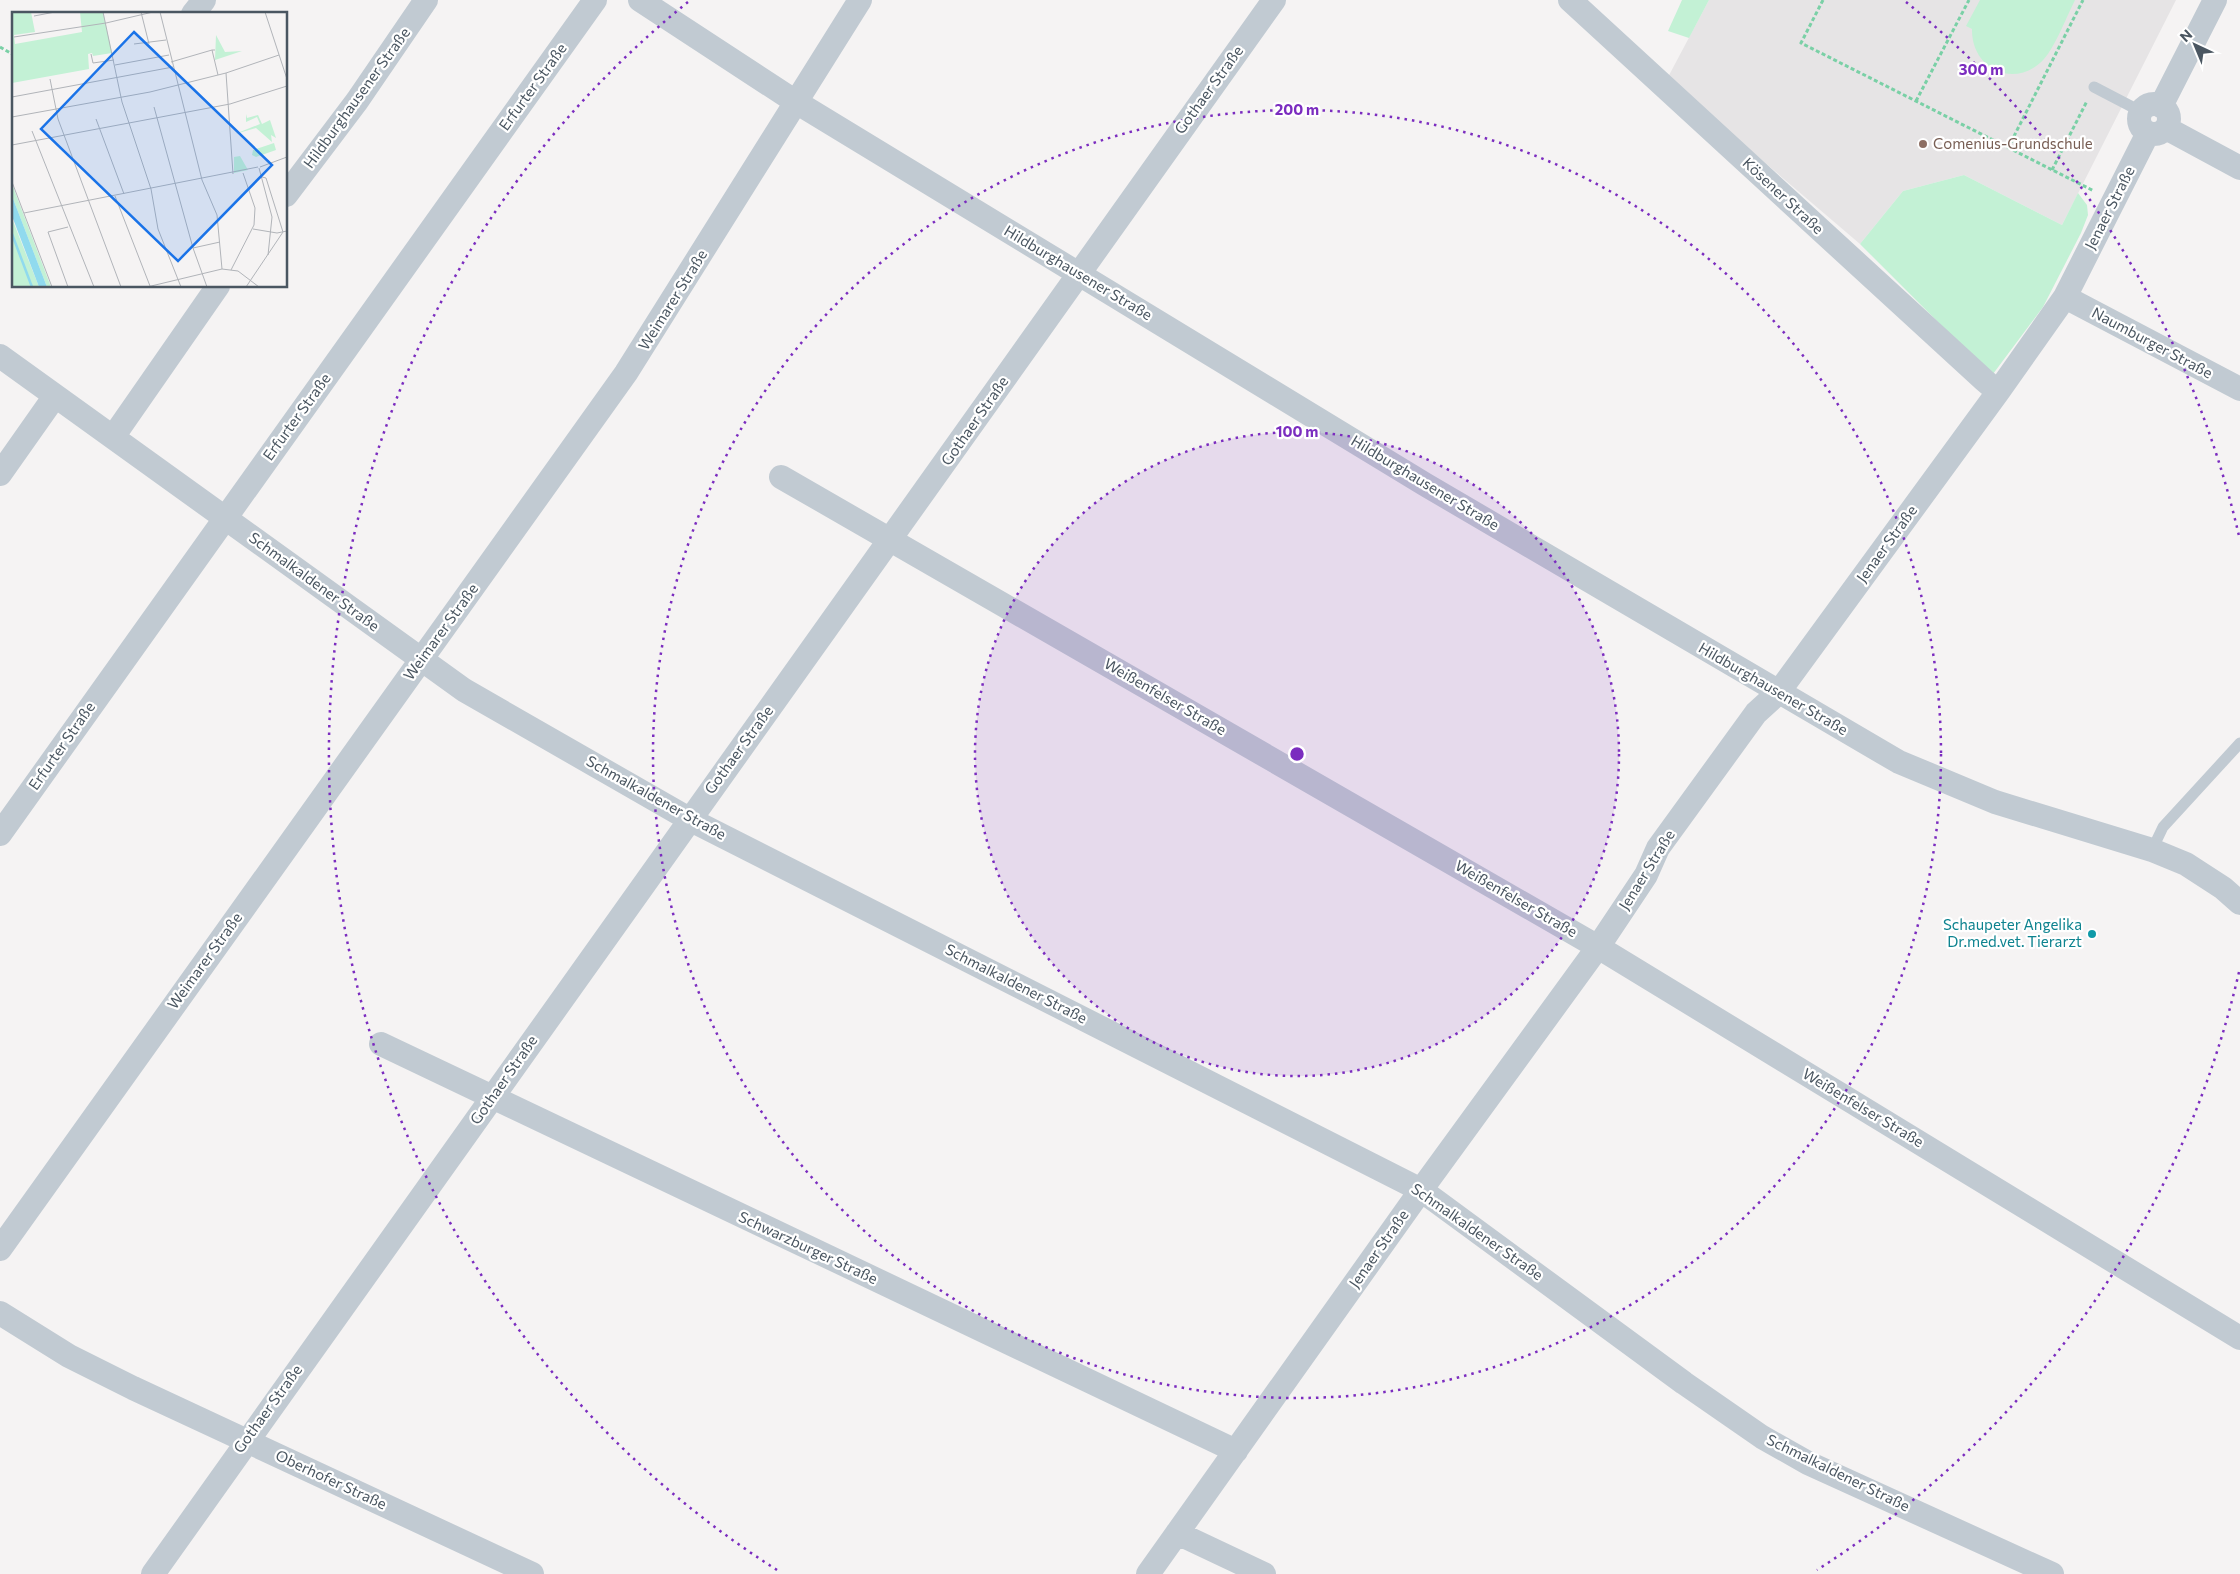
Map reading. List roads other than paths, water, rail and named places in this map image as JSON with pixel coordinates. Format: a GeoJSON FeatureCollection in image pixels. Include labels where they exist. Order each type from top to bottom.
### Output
{"type":"FeatureCollection","features":[{"type":"Feature","properties":{"kind":"street"},"geometry":{"type":"LineString","coordinates":[[195,12],[204,0]]}},
{"type":"Feature","properties":{"kind":"street","name":"Hildburghausener Straße"},"geometry":{"type":"LineString","coordinates":[[288,192],[357,101],[426,0]]}},
{"type":"Feature","properties":{"kind":"street","name":"Erfurter Straße"},"geometry":{"type":"LineString","coordinates":[[0,834],[595,0]]}},
{"type":"Feature","properties":{"kind":"street","name":"Hildburghausener Straße"},"geometry":{"type":"LineString","coordinates":[[640,0],[796,102],[1426,484],[1899,762],[1995,802],[2152,850],[2186,864],[2223,888],[2240,903]]}},
{"type":"Feature","properties":{"kind":"street","name":"Weimarer Straße"},"geometry":{"type":"LineString","coordinates":[[0,1249],[626,373],[860,0]]}},
{"type":"Feature","properties":{"kind":"street","name":"Gothaer Straße"},"geometry":{"type":"LineString","coordinates":[[153,1574],[246,1440],[492,1098],[1274,0]]}},
{"type":"Feature","properties":{"kind":"street","name":"Kösener Straße"},"geometry":{"type":"LineString","coordinates":[[1570,0],[1998,392]]}},
{"type":"Feature","properties":{"kind":"street","name":"Jenaer Straße"},"geometry":{"type":"LineString","coordinates":[[1148,1574],[1421,1190],[1598,946],[1646,876],[1658,848],[1756,713],[1778,692],[1998,392],[2065,297],[2215,0]]}},
{"type":"Feature","properties":{"kind":"street"},"geometry":{"type":"LineString","coordinates":[[2154,120],[2240,168]]}},
{"type":"Feature","properties":{"kind":"street"},"geometry":{"type":"LineString","coordinates":[[113,437],[217,288]]}},
{"type":"Feature","properties":{"kind":"street","name":"Naumburger Straße"},"geometry":{"type":"LineString","coordinates":[[2065,297],[2240,389]]}},
{"type":"Feature","properties":{"kind":"street","name":"Schmalkaldener Straße"},"geometry":{"type":"LineString","coordinates":[[0,356],[464,690],[689,819],[1421,1190],[1684,1383],[1762,1437],[1808,1462],[2052,1574]]}},
{"type":"Feature","properties":{"kind":"street"},"geometry":{"type":"LineString","coordinates":[[0,474],[55,396]]}},
{"type":"Feature","properties":{"kind":"street","name":"Weißenfelser Straße"},"geometry":{"type":"LineString","coordinates":[[781,477],[1598,946],[2240,1338]]}},
{"type":"Feature","properties":{"kind":"street","name":"Schwarzburger Straße"},"geometry":{"type":"LineString","coordinates":[[381,1044],[1236,1451]]}},
{"type":"Feature","properties":{"kind":"street","name":"Oberhofer Straße"},"geometry":{"type":"LineString","coordinates":[[0,1313],[69,1356],[133,1388],[532,1574]]}},
{"type":"Feature","properties":{"kind":"street"},"geometry":{"type":"LineString","coordinates":[[1177,1533],[1264,1574]]}},
{"type":"Feature","properties":{"kind":"lane"},"geometry":{"type":"LineString","coordinates":[[2094,88],[2154,120]]}},
{"type":"Feature","properties":{"kind":"lane"},"geometry":{"type":"LineString","coordinates":[[2152,850],[2164,827],[2240,743]]}},
{"type":"Feature","properties":{"kind":"place","name":"Comenius-Grundschule"},"geometry":{"type":"Point","coordinates":[1923,144]}},
{"type":"Feature","properties":{"kind":"place","name":"Schaupeter Angelika Dr.med.vet. Tierarzt"},"geometry":{"type":"Point","coordinates":[2092,934]}}]}
